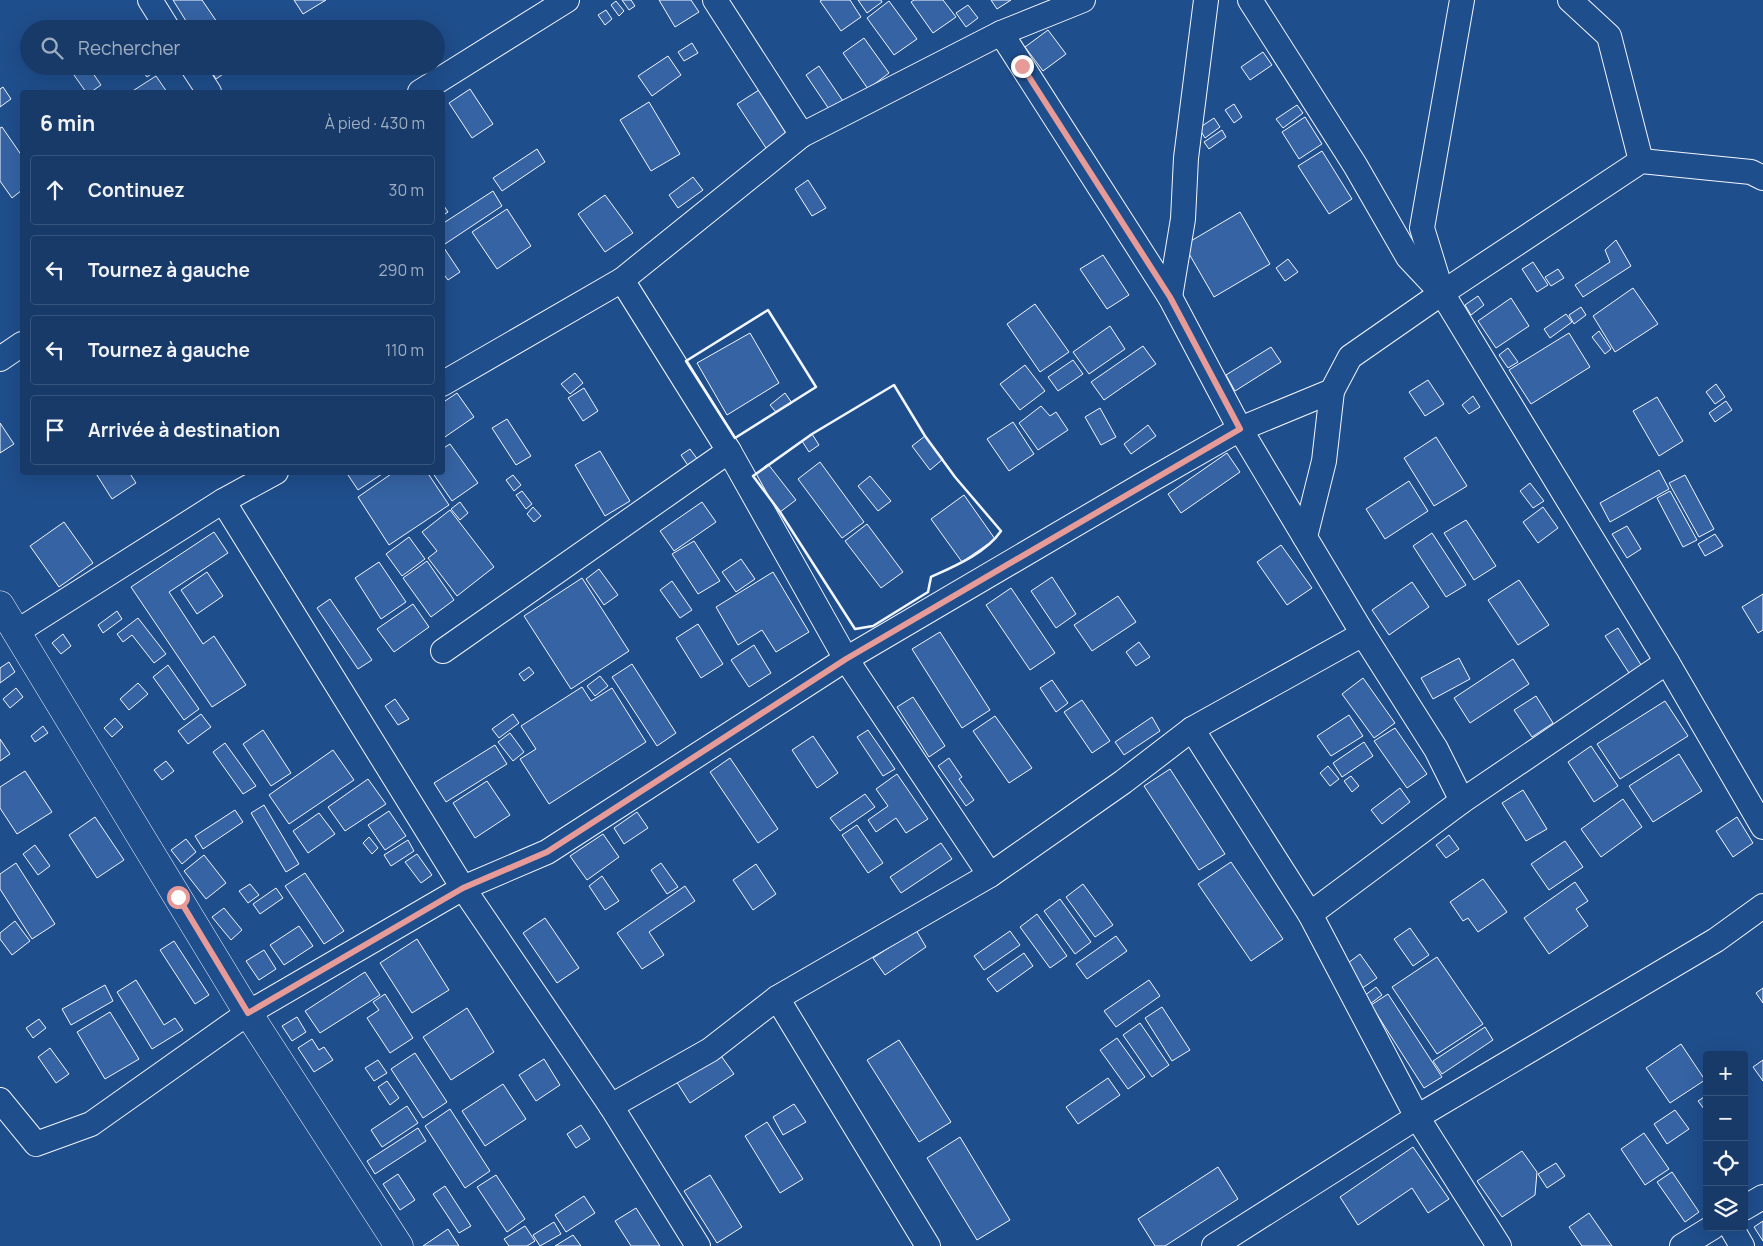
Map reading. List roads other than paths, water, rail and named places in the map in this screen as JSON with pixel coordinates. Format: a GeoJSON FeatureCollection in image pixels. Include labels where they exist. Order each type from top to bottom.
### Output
{"type":"FeatureCollection","features":[{"type":"Feature","properties":{"kind":"street"},"geometry":{"type":"LineString","coordinates":[[150,0],[162,20]]}},
{"type":"Feature","properties":{"kind":"street"},"geometry":{"type":"LineString","coordinates":[[423,90],[567,0]]}},
{"type":"Feature","properties":{"kind":"street"},"geometry":{"type":"LineString","coordinates":[[715,0],[802,135]]}},
{"type":"Feature","properties":{"kind":"street"},"geometry":{"type":"LineString","coordinates":[[445,382],[622,280],[802,135],[1001,33],[1083,0]]}},
{"type":"Feature","properties":{"kind":"street"},"geometry":{"type":"LineString","coordinates":[[1170,297],[1183,218],[1186,158],[1206,0]]}},
{"type":"Feature","properties":{"kind":"street"},"geometry":{"type":"LineString","coordinates":[[1250,0],[1355,165],[1408,257],[1442,293],[1667,662],[1763,827]]}},
{"type":"Feature","properties":{"kind":"street"},"geometry":{"type":"LineString","coordinates":[[1442,293],[1422,228],[1462,0]]}},
{"type":"Feature","properties":{"kind":"street"},"geometry":{"type":"LineString","coordinates":[[1570,0],[1609,36],[1641,161]]}},
{"type":"Feature","properties":{"kind":"street"},"geometry":{"type":"LineString","coordinates":[[1001,33],[1170,297],[1240,429],[1363,634],[1436,749],[1462,801]]}},
{"type":"Feature","properties":{"kind":"street"},"geometry":{"type":"LineString","coordinates":[[198,75],[208,90]]}},
{"type":"Feature","properties":{"kind":"street"},"geometry":{"type":"LineString","coordinates":[[1305,538],[1324,461],[1332,391],[1350,357],[1442,293],[1641,161],[1751,172],[1763,178]]}},
{"type":"Feature","properties":{"kind":"street"},"geometry":{"type":"LineString","coordinates":[[622,280],[729,451],[846,659],[990,875]]}},
{"type":"Feature","properties":{"kind":"street"},"geometry":{"type":"LineString","coordinates":[[0,359],[20,345]]}},
{"type":"Feature","properties":{"kind":"street"},"geometry":{"type":"LineString","coordinates":[[0,1100],[36,1144],[91,1124],[248,1013],[463,888],[547,852],[846,659],[1240,429],[1332,391]]}},
{"type":"Feature","properties":{"kind":"street"},"geometry":{"type":"LineString","coordinates":[[443,651],[729,451]]}},
{"type":"Feature","properties":{"kind":"street"},"geometry":{"type":"LineString","coordinates":[[18,632],[223,500],[270,475]]}},
{"type":"Feature","properties":{"kind":"street"},"geometry":{"type":"LineString","coordinates":[[223,500],[463,888],[611,1106],[698,1246]]}},
{"type":"Feature","properties":{"kind":"street"},"geometry":{"type":"LineString","coordinates":[[0,604],[248,1013],[399,1246]]}},
{"type":"Feature","properties":{"kind":"street"},"geometry":{"type":"LineString","coordinates":[[611,1106],[710,1050],[777,998],[990,875],[1123,782],[1192,729],[1363,634]]}},
{"type":"Feature","properties":{"kind":"street"},"geometry":{"type":"LineString","coordinates":[[1310,914],[1462,801],[1667,662]]}},
{"type":"Feature","properties":{"kind":"street"},"geometry":{"type":"LineString","coordinates":[[1192,729],[1310,914],[1417,1117],[1499,1246]]}},
{"type":"Feature","properties":{"kind":"street"},"geometry":{"type":"LineString","coordinates":[[1214,1246],[1417,1117],[1716,940],[1763,906]]}},
{"type":"Feature","properties":{"kind":"street"},"geometry":{"type":"LineString","coordinates":[[777,998],[928,1246]]}},
{"type":"Feature","properties":{"kind":"street"},"geometry":{"type":"LineString","coordinates":[[1748,1206],[1763,1197]]}},
{"type":"Feature","properties":{"kind":"street"},"geometry":{"type":"LineString","coordinates":[[1682,1246],[1706,1231]]}},
{"type":"Feature","properties":{"kind":"street"},"geometry":{"type":"LineString","coordinates":[[1733,1231],[1742,1246]]}}]}
